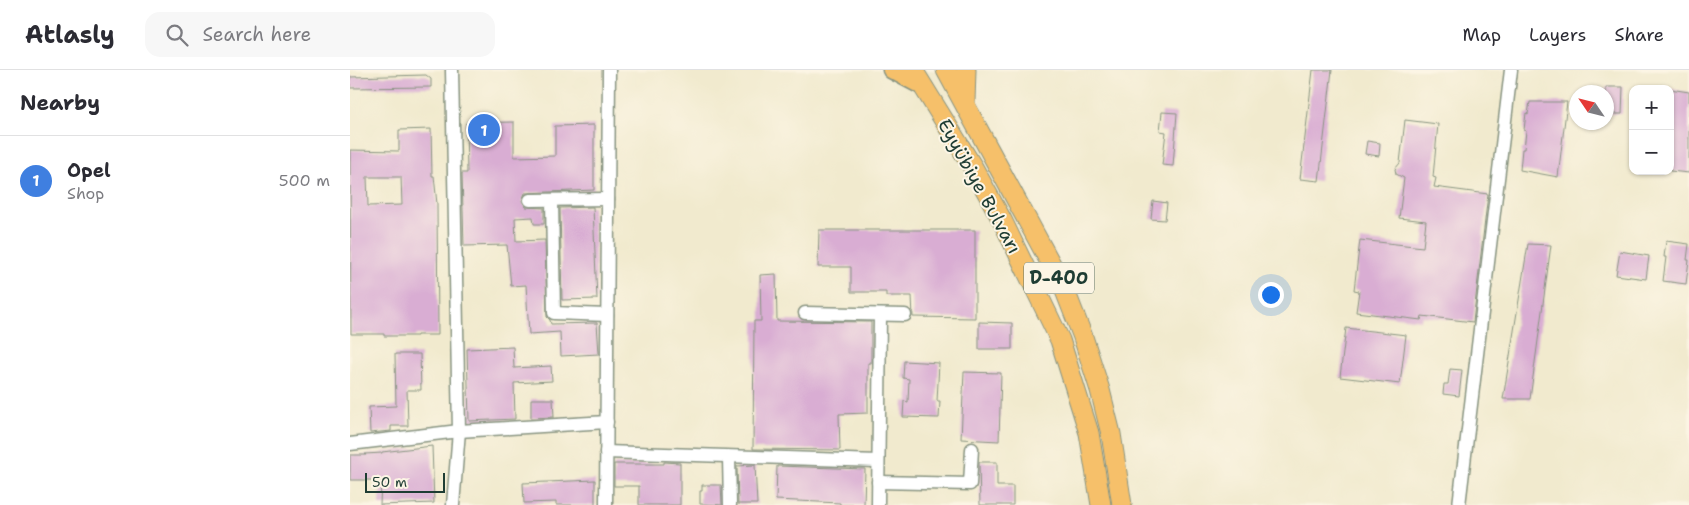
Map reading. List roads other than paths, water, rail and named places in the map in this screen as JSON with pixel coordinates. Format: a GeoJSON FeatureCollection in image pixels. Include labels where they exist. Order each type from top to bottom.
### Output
{"type":"FeatureCollection","features":[{"type":"Feature","properties":{"kind":"highway","name":"Eyyübiye Bulvarı"},"geometry":{"type":"LineString","coordinates":[[914,70],[974,169],[1002,220],[1060,340],[1089,433],[1101,505]]}},
{"type":"Feature","properties":{"kind":"highway","name":"Eyyübiye Bulvarı"},"geometry":{"type":"LineString","coordinates":[[946,70],[1064,288],[1084,337],[1111,434],[1122,505]]}},
{"type":"Feature","properties":{"kind":"highway"},"geometry":{"type":"LineString","coordinates":[[965,104],[966,70]]}},
{"type":"Feature","properties":{"kind":"main road"},"geometry":{"type":"LineString","coordinates":[[891,70],[925,88]]}},
{"type":"Feature","properties":{"kind":"street"},"geometry":{"type":"LineString","coordinates":[[452,70],[459,431],[454,505]]}},
{"type":"Feature","properties":{"kind":"street"},"geometry":{"type":"LineString","coordinates":[[606,505],[609,70]]}},
{"type":"Feature","properties":{"kind":"street"},"geometry":{"type":"LineString","coordinates":[[1459,505],[1511,70]]}},
{"type":"Feature","properties":{"kind":"street"},"geometry":{"type":"LineString","coordinates":[[530,200],[608,199]]}},
{"type":"Feature","properties":{"kind":"street"},"geometry":{"type":"LineString","coordinates":[[552,200],[554,313],[607,315]]}},
{"type":"Feature","properties":{"kind":"street"},"geometry":{"type":"LineString","coordinates":[[805,314],[905,315]]}},
{"type":"Feature","properties":{"kind":"street"},"geometry":{"type":"LineString","coordinates":[[878,505],[880,315]]}},
{"type":"Feature","properties":{"kind":"street"},"geometry":{"type":"LineString","coordinates":[[350,444],[459,431],[607,422]]}},
{"type":"Feature","properties":{"kind":"street"},"geometry":{"type":"LineString","coordinates":[[878,482],[970,484],[972,449]]}},
{"type":"Feature","properties":{"kind":"street"},"geometry":{"type":"LineString","coordinates":[[606,452],[878,461]]}},
{"type":"Feature","properties":{"kind":"street"},"geometry":{"type":"LineString","coordinates":[[729,457],[730,505]]}},
{"type":"Feature","properties":{"kind":"place","name":"Opel"},"geometry":{"type":"Point","coordinates":[484,130]}}]}
